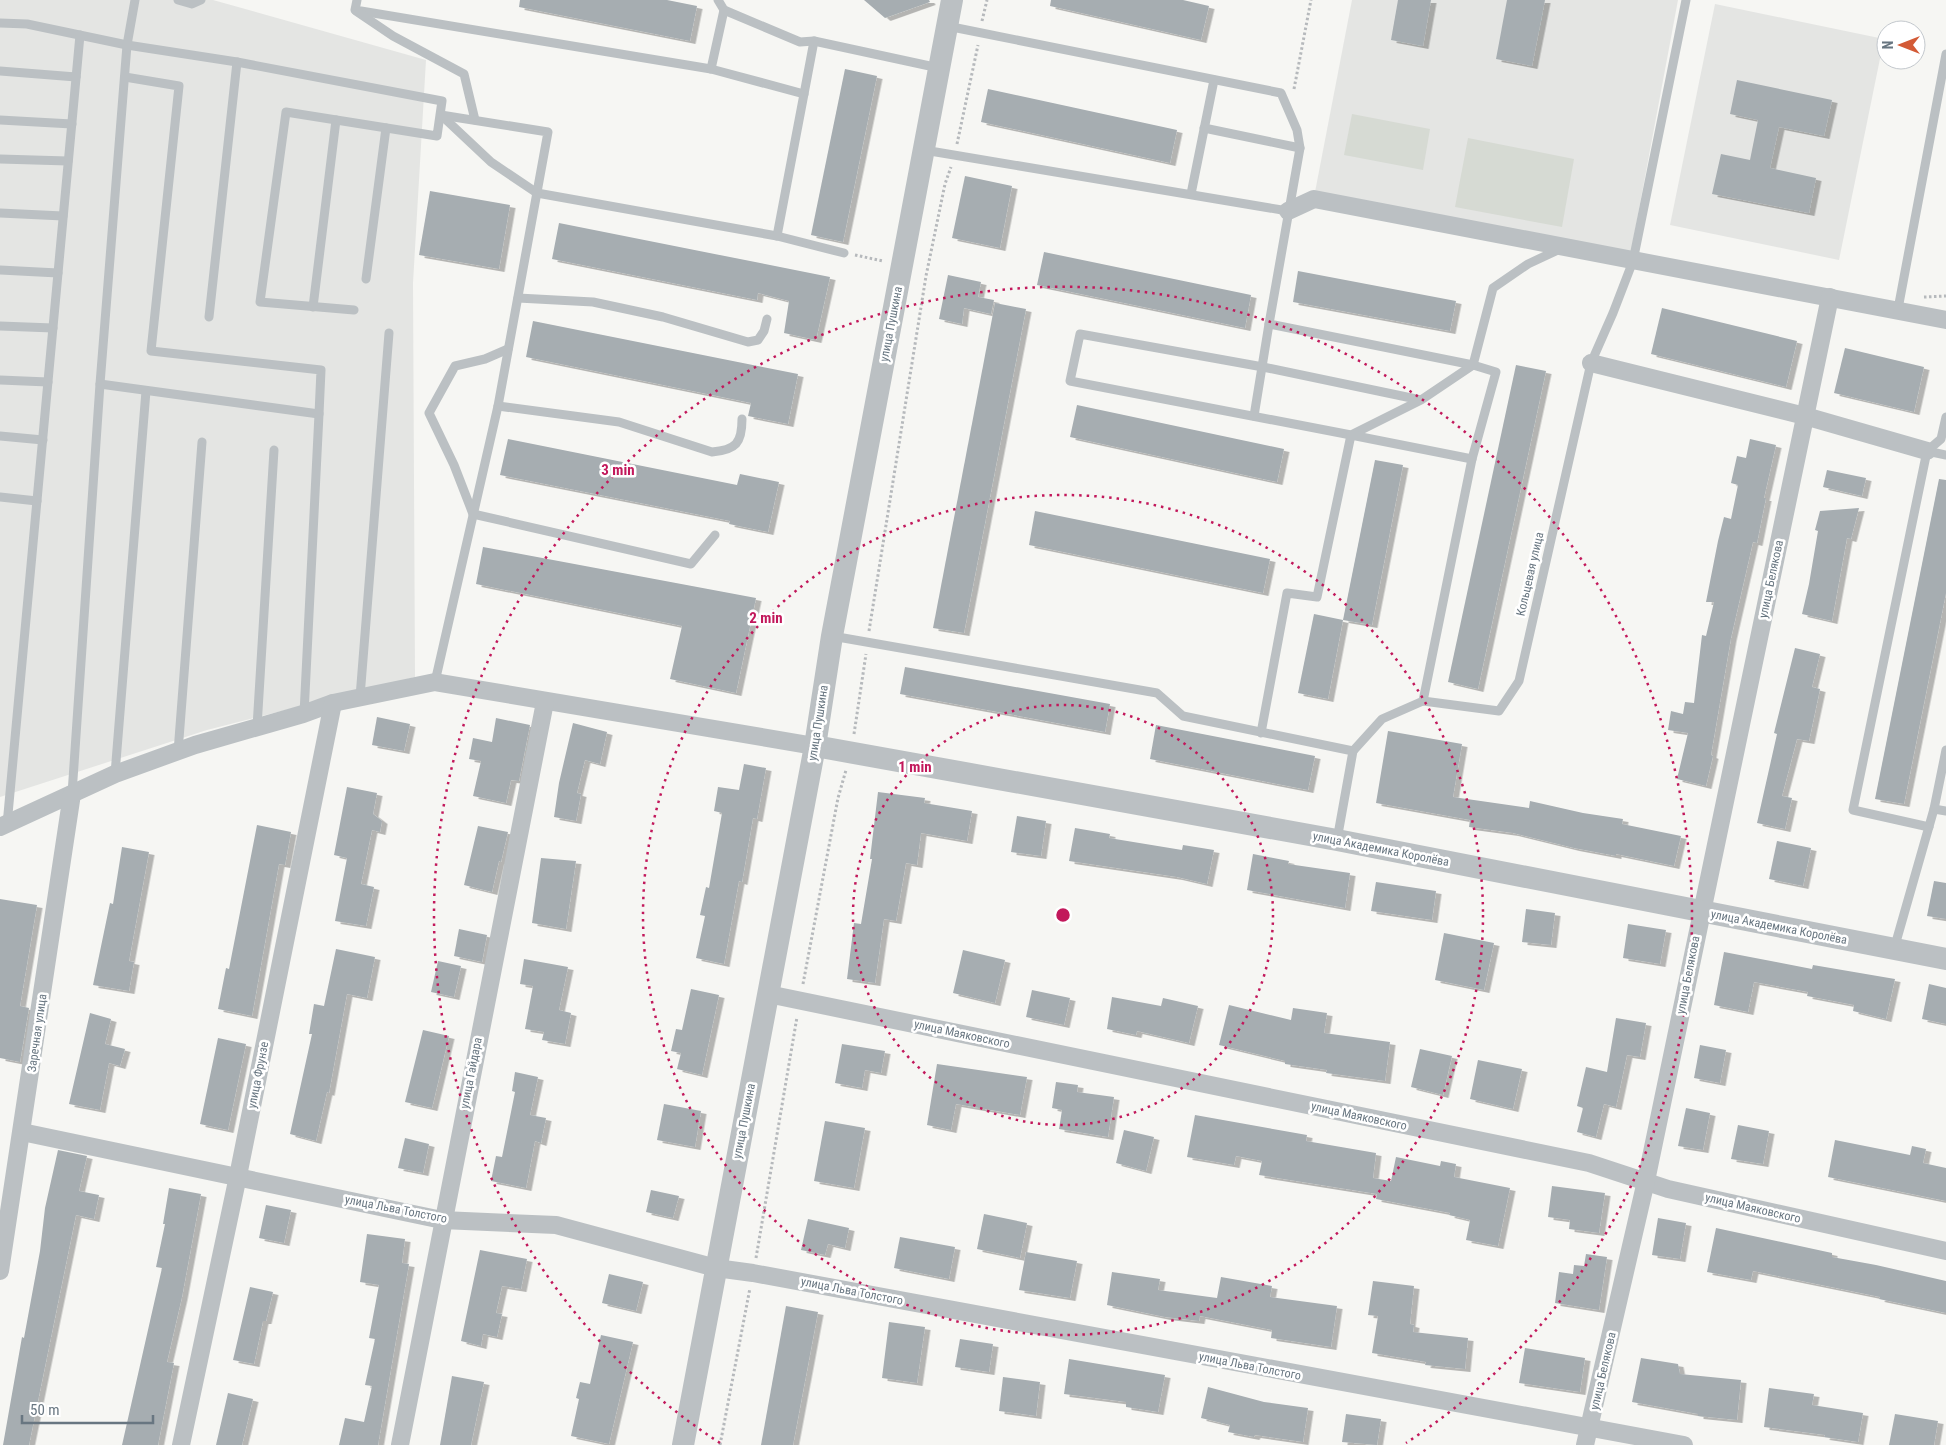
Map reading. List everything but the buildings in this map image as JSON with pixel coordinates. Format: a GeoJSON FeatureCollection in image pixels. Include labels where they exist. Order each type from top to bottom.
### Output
{"type":"FeatureCollection","features":[{"type":"Feature","properties":{"kind":"street","name":"улица Пушкина"},"geometry":{"type":"LineString","coordinates":[[683,1445],[815,746],[832,636],[947,26],[949,1]]}},
{"type":"Feature","properties":{"kind":"street"},"geometry":{"type":"LineString","coordinates":[[1288,211],[1314,199],[1633,261],[1898,309],[1946,320]]}},
{"type":"Feature","properties":{"kind":"street","name":"улица Белякова"},"geometry":{"type":"LineString","coordinates":[[1587,1437],[1646,1181],[1700,912],[1830,297]]}},
{"type":"Feature","properties":{"kind":"street"},"geometry":{"type":"LineString","coordinates":[[1591,363],[1805,416],[1927,451]]}},
{"type":"Feature","properties":{"kind":"street"},"geometry":{"type":"LineString","coordinates":[[4,826],[115,774],[196,745],[333,704],[435,682],[815,746]]}},
{"type":"Feature","properties":{"kind":"street","name":"улица Гайдара"},"geometry":{"type":"LineString","coordinates":[[400,1445],[442,1220],[545,702]]}},
{"type":"Feature","properties":{"kind":"street","name":"улица Фрунзе"},"geometry":{"type":"LineString","coordinates":[[180,1445],[238,1176],[333,704]]}},
{"type":"Feature","properties":{"kind":"street","name":"улица Академика Королёва"},"geometry":{"type":"LineString","coordinates":[[815,746],[1337,840],[1946,959]]}},
{"type":"Feature","properties":{"kind":"street","name":"Заречная улица"},"geometry":{"type":"LineString","coordinates":[[0,1271],[72,794]]}},
{"type":"Feature","properties":{"kind":"street","name":"улица Маяковского"},"geometry":{"type":"LineString","coordinates":[[768,994],[1589,1163],[1668,1189],[1946,1251]]}},
{"type":"Feature","properties":{"kind":"street","name":"улица Льва Толстого"},"geometry":{"type":"LineString","coordinates":[[22,1132],[442,1220],[556,1225],[716,1268],[753,1273],[1587,1437],[1684,1445]]}},
{"type":"Feature","properties":{"kind":"lane"},"geometry":{"type":"LineString","coordinates":[[72,794],[100,384],[124,77],[127,45],[135,0]]}},
{"type":"Feature","properties":{"kind":"lane"},"geometry":{"type":"LineString","coordinates":[[178,0],[192,4],[201,0]]}},
{"type":"Feature","properties":{"kind":"lane"},"geometry":{"type":"LineString","coordinates":[[355,10],[356,0]]}},
{"type":"Feature","properties":{"kind":"lane"},"geometry":{"type":"LineString","coordinates":[[718,0],[724,10],[800,42],[814,41],[939,68]]}},
{"type":"Feature","properties":{"kind":"lane"},"geometry":{"type":"LineString","coordinates":[[1591,363],[1614,314],[1633,261],[1686,0]]}},
{"type":"Feature","properties":{"kind":"lane"},"geometry":{"type":"LineString","coordinates":[[355,10],[711,69],[804,94]]}},
{"type":"Feature","properties":{"kind":"lane"},"geometry":{"type":"LineString","coordinates":[[355,10],[393,36],[464,74],[475,120]]}},
{"type":"Feature","properties":{"kind":"lane"},"geometry":{"type":"LineString","coordinates":[[711,69],[724,10]]}},
{"type":"Feature","properties":{"kind":"lane"},"geometry":{"type":"LineString","coordinates":[[0,23],[27,24],[127,45],[237,62],[442,101],[437,136],[286,112],[260,302],[354,310]]}},
{"type":"Feature","properties":{"kind":"lane"},"geometry":{"type":"LineString","coordinates":[[947,26],[1281,94],[1297,130],[1300,148],[1254,416]]}},
{"type":"Feature","properties":{"kind":"lane"},"geometry":{"type":"LineString","coordinates":[[4,826],[43,440],[80,35]]}},
{"type":"Feature","properties":{"kind":"lane"},"geometry":{"type":"LineString","coordinates":[[777,236],[814,41]]}},
{"type":"Feature","properties":{"kind":"lane"},"geometry":{"type":"LineString","coordinates":[[1898,309],[1946,54]]}},
{"type":"Feature","properties":{"kind":"lane"},"geometry":{"type":"LineString","coordinates":[[209,317],[237,62]]}},
{"type":"Feature","properties":{"kind":"lane"},"geometry":{"type":"LineString","coordinates":[[0,71],[76,77]]}},
{"type":"Feature","properties":{"kind":"lane"},"geometry":{"type":"LineString","coordinates":[[124,77],[179,86],[151,351],[321,370],[304,714]]}},
{"type":"Feature","properties":{"kind":"lane"},"geometry":{"type":"LineString","coordinates":[[1191,194],[1214,80]]}},
{"type":"Feature","properties":{"kind":"lane"},"geometry":{"type":"LineString","coordinates":[[435,682],[498,406],[548,132],[441,115]]}},
{"type":"Feature","properties":{"kind":"lane"},"geometry":{"type":"LineString","coordinates":[[441,115],[491,162],[537,192],[777,236],[844,253]]}},
{"type":"Feature","properties":{"kind":"lane"},"geometry":{"type":"LineString","coordinates":[[0,120],[72,124]]}},
{"type":"Feature","properties":{"kind":"lane"},"geometry":{"type":"LineString","coordinates":[[313,307],[336,120]]}},
{"type":"Feature","properties":{"kind":"lane"},"geometry":{"type":"LineString","coordinates":[[366,279],[386,128]]}},
{"type":"Feature","properties":{"kind":"lane"},"geometry":{"type":"LineString","coordinates":[[1204,128],[1300,148]]}},
{"type":"Feature","properties":{"kind":"lane"},"geometry":{"type":"LineString","coordinates":[[924,150],[1288,211]]}},
{"type":"Feature","properties":{"kind":"lane"},"geometry":{"type":"LineString","coordinates":[[0,159],[68,161]]}},
{"type":"Feature","properties":{"kind":"lane"},"geometry":{"type":"LineString","coordinates":[[0,213],[64,216]]}},
{"type":"Feature","properties":{"kind":"lane"},"geometry":{"type":"LineString","coordinates":[[1351,436],[1421,400],[1473,365],[1493,288],[1528,264],[1565,247]]}},
{"type":"Feature","properties":{"kind":"lane"},"geometry":{"type":"LineString","coordinates":[[0,270],[58,273]]}},
{"type":"Feature","properties":{"kind":"lane"},"geometry":{"type":"LineString","coordinates":[[518,298],[593,302],[664,317],[748,342],[758,340],[764,332],[766,319]]}},
{"type":"Feature","properties":{"kind":"lane"},"geometry":{"type":"LineString","coordinates":[[1269,324],[1473,365],[1496,372],[1472,459],[1423,701],[1382,719],[1353,750],[1337,840]]}},
{"type":"Feature","properties":{"kind":"lane"},"geometry":{"type":"LineString","coordinates":[[0,326],[53,328]]}},
{"type":"Feature","properties":{"kind":"lane"},"geometry":{"type":"LineString","coordinates":[[360,697],[389,333]]}},
{"type":"Feature","properties":{"kind":"lane"},"geometry":{"type":"LineString","coordinates":[[1421,400],[1263,367],[1080,334],[1070,381],[1472,459]]}},
{"type":"Feature","properties":{"kind":"lane"},"geometry":{"type":"LineString","coordinates":[[473,514],[454,465],[429,413],[455,366],[485,359],[508,349]]}},
{"type":"Feature","properties":{"kind":"lane","name":"Кольцевая улица"},"geometry":{"type":"LineString","coordinates":[[1423,701],[1499,711],[1519,681],[1591,363]]}},
{"type":"Feature","properties":{"kind":"lane"},"geometry":{"type":"LineString","coordinates":[[0,380],[48,382]]}},
{"type":"Feature","properties":{"kind":"lane"},"geometry":{"type":"LineString","coordinates":[[100,384],[319,414]]}},
{"type":"Feature","properties":{"kind":"lane"},"geometry":{"type":"LineString","coordinates":[[115,774],[146,391]]}},
{"type":"Feature","properties":{"kind":"lane"},"geometry":{"type":"LineString","coordinates":[[498,406],[619,422],[712,452],[724,451],[735,446],[742,435],[742,419]]}},
{"type":"Feature","properties":{"kind":"lane"},"geometry":{"type":"LineString","coordinates":[[1929,828],[1854,810],[1927,451],[1941,439],[1946,417]]}},
{"type":"Feature","properties":{"kind":"lane"},"geometry":{"type":"LineString","coordinates":[[0,436],[43,440]]}},
{"type":"Feature","properties":{"kind":"lane"},"geometry":{"type":"LineString","coordinates":[[1261,733],[1287,593],[1318,597],[1351,436]]}},
{"type":"Feature","properties":{"kind":"lane"},"geometry":{"type":"LineString","coordinates":[[178,752],[202,442]]}},
{"type":"Feature","properties":{"kind":"lane"},"geometry":{"type":"LineString","coordinates":[[257,727],[274,450]]}},
{"type":"Feature","properties":{"kind":"lane"},"geometry":{"type":"LineString","coordinates":[[1927,451],[1946,455]]}},
{"type":"Feature","properties":{"kind":"lane"},"geometry":{"type":"LineString","coordinates":[[0,497],[37,501]]}},
{"type":"Feature","properties":{"kind":"lane"},"geometry":{"type":"LineString","coordinates":[[473,514],[691,564],[715,535]]}},
{"type":"Feature","properties":{"kind":"lane"},"geometry":{"type":"LineString","coordinates":[[832,636],[1158,693],[1183,716],[1353,750]]}},
{"type":"Feature","properties":{"kind":"lane"},"geometry":{"type":"LineString","coordinates":[[1894,949],[1934,809],[1946,750]]}},
{"type":"Feature","properties":{"kind":"lane"},"geometry":{"type":"LineString","coordinates":[[1934,809],[1946,811]]}},
{"type":"Feature","properties":{"kind":"path"},"geometry":{"type":"LineString","coordinates":[[720,1445],[753,1273],[800,1000],[838,798],[851,751],[926,276],[945,184],[955,154],[987,0]]}},
{"type":"Feature","properties":{"kind":"path"},"geometry":{"type":"LineString","coordinates":[[1289,112],[1311,0]]}},
{"type":"Feature","properties":{"kind":"path"},"geometry":{"type":"LineString","coordinates":[[844,253],[902,264]]}},
{"type":"Feature","properties":{"kind":"shaded area"},"geometry":{"type":"Polygon","coordinates":[[[0,0],[213,0],[426,60],[413,283],[415,677],[207,730],[0,797],[0,0]]]}},
{"type":"Feature","properties":{"kind":"shaded area"},"geometry":{"type":"Polygon","coordinates":[[[1352,0],[1678,0],[1631,252],[1315,192],[1352,0]]]}},
{"type":"Feature","properties":{"kind":"shaded area"},"geometry":{"type":"Polygon","coordinates":[[[1715,4],[1876,37],[1876,70],[1878,70],[1839,260],[1670,225],[1715,4]]]}},
{"type":"Feature","properties":{"kind":"shaded area"},"geometry":{"type":"Polygon","coordinates":[[[1352,114],[1430,129],[1423,170],[1344,155],[1352,114]]]}},
{"type":"Feature","properties":{"kind":"shaded area"},"geometry":{"type":"Polygon","coordinates":[[[1468,138],[1574,159],[1562,227],[1455,207],[1468,138]]]}}]}
